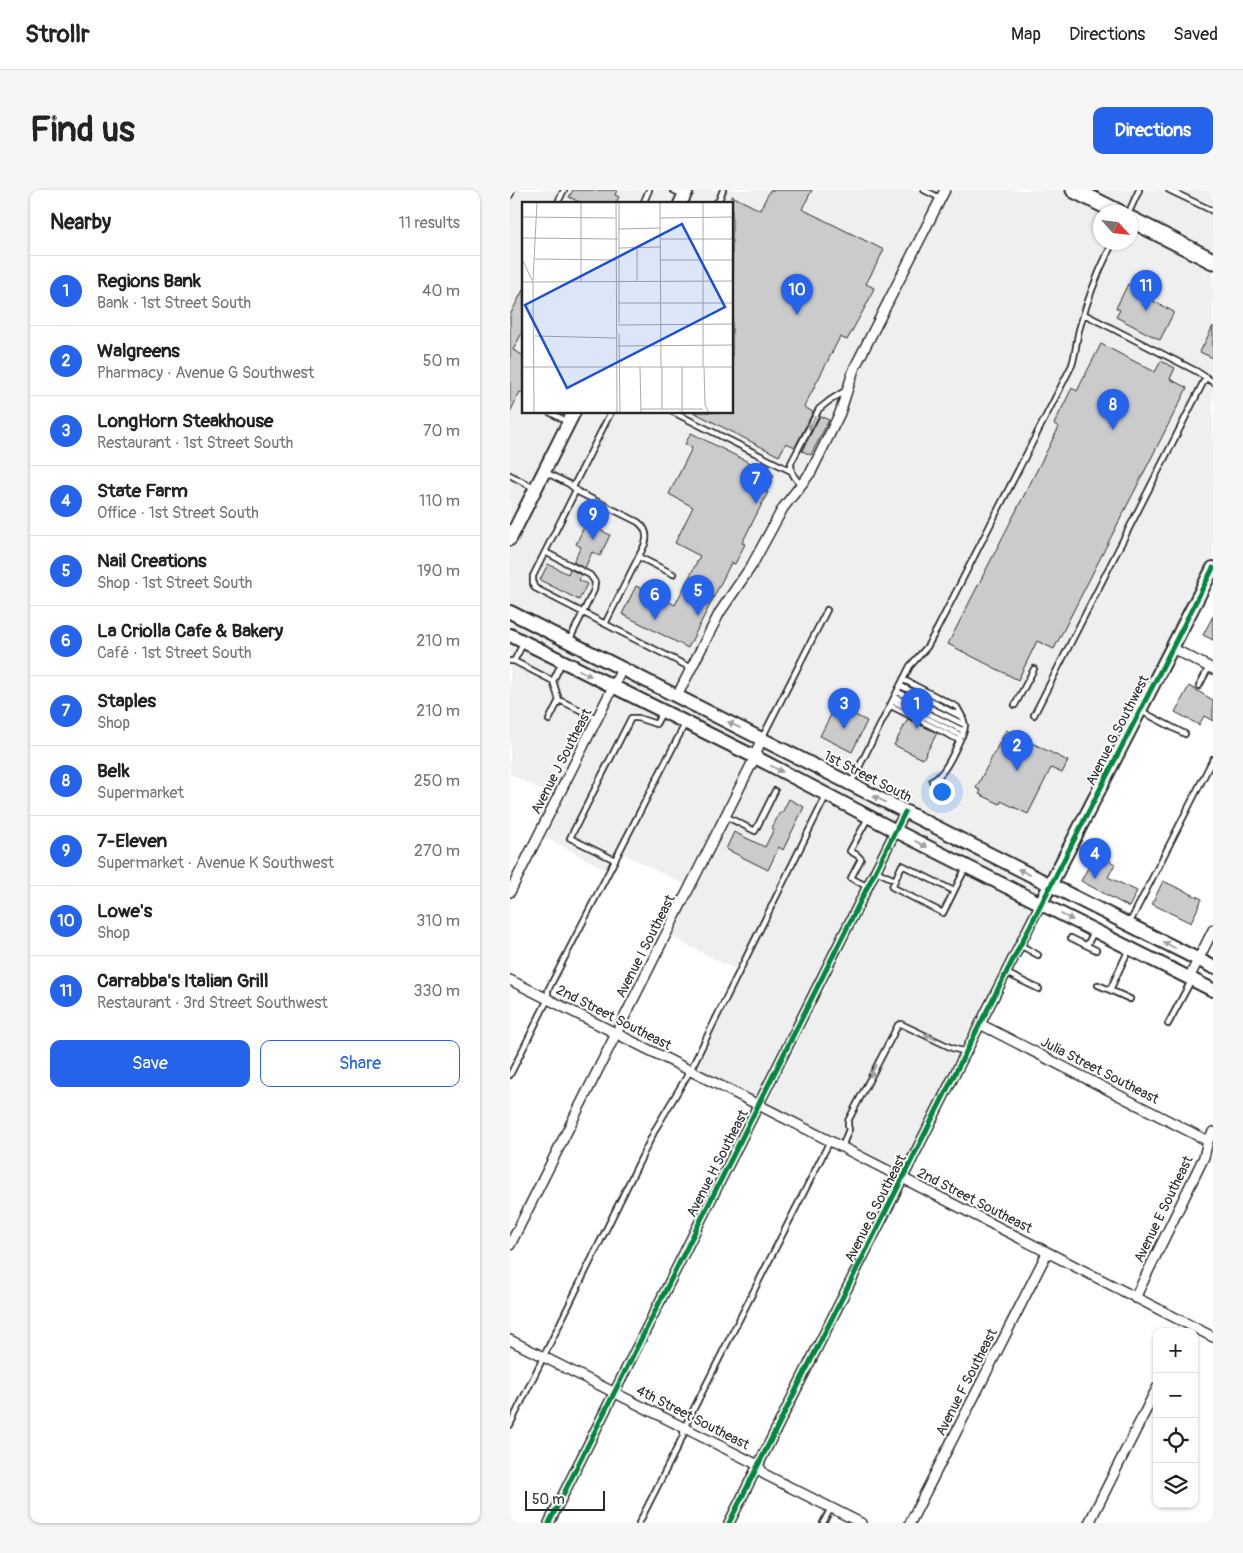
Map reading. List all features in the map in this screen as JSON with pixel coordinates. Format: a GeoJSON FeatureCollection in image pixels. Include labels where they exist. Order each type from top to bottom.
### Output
{"type":"FeatureCollection","features":[{"type":"Feature","properties":{"kind":"highway"},"geometry":{"type":"LineString","coordinates":[[1074,190],[1104,205]]}},
{"type":"Feature","properties":{"kind":"highway"},"geometry":{"type":"LineString","coordinates":[[1138,223],[1213,261]]}},
{"type":"Feature","properties":{"kind":"main road"},"geometry":{"type":"LineString","coordinates":[[510,539],[572,417]]}},
{"type":"Feature","properties":{"kind":"main road","name":"Avenue G Southwest"},"geometry":{"type":"LineString","coordinates":[[1041,903],[1212,572]]}},
{"type":"Feature","properties":{"kind":"main road","name":"1st Street South"},"geometry":{"type":"LineString","coordinates":[[510,612],[1213,967]]}},
{"type":"Feature","properties":{"kind":"main road"},"geometry":{"type":"LineString","coordinates":[[510,636],[754,757],[868,817],[1213,990]]}},
{"type":"Feature","properties":{"kind":"street"},"geometry":{"type":"LineString","coordinates":[[677,696],[720,612],[752,565],[783,508],[811,472],[837,420],[854,369],[943,194]]}},
{"type":"Feature","properties":{"kind":"street"},"geometry":{"type":"LineString","coordinates":[[1172,648],[1211,668]]}},
{"type":"Feature","properties":{"kind":"street","name":"Avenue J Southeast"},"geometry":{"type":"LineString","coordinates":[[510,892],[622,669]]}},
{"type":"Feature","properties":{"kind":"street","name":"Avenue I Southeast"},"geometry":{"type":"LineString","coordinates":[[510,1245],[762,739]]}},
{"type":"Feature","properties":{"kind":"street","name":"Avenue H Southeast"},"geometry":{"type":"LineString","coordinates":[[549,1523],[905,812]]}},
{"type":"Feature","properties":{"kind":"street","name":"Avenue G Southeast"},"geometry":{"type":"LineString","coordinates":[[729,1523],[1041,903]]}},
{"type":"Feature","properties":{"kind":"street"},"geometry":{"type":"LineString","coordinates":[[1190,979],[1213,930]]}},
{"type":"Feature","properties":{"kind":"street","name":"2nd Street Southeast"},"geometry":{"type":"LineString","coordinates":[[510,980],[903,1178],[1135,1298],[1187,1328]]}},
{"type":"Feature","properties":{"kind":"street","name":"Julia Street Southeast"},"geometry":{"type":"LineString","coordinates":[[980,1024],[1208,1141]]}},
{"type":"Feature","properties":{"kind":"street","name":"Avenue E Southeast"},"geometry":{"type":"LineString","coordinates":[[1135,1298],[1204,1157],[1208,1141],[1213,1132]]}},
{"type":"Feature","properties":{"kind":"street","name":"Avenue F Southeast"},"geometry":{"type":"LineString","coordinates":[[910,1523],[1047,1253]]}},
{"type":"Feature","properties":{"kind":"street","name":"2nd Street Southeast"},"geometry":{"type":"LineString","coordinates":[[1198,1332],[1213,1337]]}},
{"type":"Feature","properties":{"kind":"street","name":"4th Street Southeast"},"geometry":{"type":"LineString","coordinates":[[510,1340],[758,1465],[764,1474],[861,1523]]}},
{"type":"Feature","properties":{"kind":"street"},"geometry":{"type":"LineString","coordinates":[[1089,1523],[1153,1396]]}},
{"type":"Feature","properties":{"kind":"lane"},"geometry":{"type":"LineString","coordinates":[[510,194],[512,190]]}},
{"type":"Feature","properties":{"kind":"lane"},"geometry":{"type":"LineString","coordinates":[[558,202],[564,190]]}},
{"type":"Feature","properties":{"kind":"lane"},"geometry":{"type":"LineString","coordinates":[[644,202],[649,190]]}},
{"type":"Feature","properties":{"kind":"lane"},"geometry":{"type":"LineString","coordinates":[[717,202],[723,190]]}},
{"type":"Feature","properties":{"kind":"lane"},"geometry":{"type":"LineString","coordinates":[[924,190],[943,194]]}},
{"type":"Feature","properties":{"kind":"lane"},"geometry":{"type":"LineString","coordinates":[[1132,205],[1139,190]]}},
{"type":"Feature","properties":{"kind":"lane"},"geometry":{"type":"LineString","coordinates":[[1169,190],[1213,211]]}},
{"type":"Feature","properties":{"kind":"lane"},"geometry":{"type":"LineString","coordinates":[[851,784],[910,666],[927,647],[937,629],[1072,365],[1078,332],[1094,284],[1109,250]]}},
{"type":"Feature","properties":{"kind":"lane"},"geometry":{"type":"LineString","coordinates":[[1084,314],[1196,371],[1213,382]]}},
{"type":"Feature","properties":{"kind":"lane"},"geometry":{"type":"LineString","coordinates":[[1034,715],[1206,378]]}},
{"type":"Feature","properties":{"kind":"lane"},"geometry":{"type":"LineString","coordinates":[[802,485],[793,476],[791,463],[819,409],[846,391]]}},
{"type":"Feature","properties":{"kind":"lane"},"geometry":{"type":"LineString","coordinates":[[559,414],[572,417]]}},
{"type":"Feature","properties":{"kind":"lane"},"geometry":{"type":"LineString","coordinates":[[610,414],[533,576],[533,584],[535,588],[691,668]]}},
{"type":"Feature","properties":{"kind":"lane"},"geometry":{"type":"LineString","coordinates":[[677,414],[791,471]]}},
{"type":"Feature","properties":{"kind":"lane"},"geometry":{"type":"LineString","coordinates":[[544,471],[642,525],[644,528],[647,536],[646,544],[605,624]]}},
{"type":"Feature","properties":{"kind":"lane"},"geometry":{"type":"LineString","coordinates":[[510,475],[536,488]]}},
{"type":"Feature","properties":{"kind":"lane"},"geometry":{"type":"LineString","coordinates":[[545,552],[593,578],[595,582],[594,590],[568,642]]}},
{"type":"Feature","properties":{"kind":"lane"},"geometry":{"type":"LineString","coordinates":[[639,557],[672,574]]}},
{"type":"Feature","properties":{"kind":"lane"},"geometry":{"type":"LineString","coordinates":[[762,739],[827,610]]}},
{"type":"Feature","properties":{"kind":"lane"},"geometry":{"type":"LineString","coordinates":[[524,642],[512,661],[553,681]]}},
{"type":"Feature","properties":{"kind":"lane"},"geometry":{"type":"LineString","coordinates":[[549,720],[559,700],[553,681],[562,662]]}},
{"type":"Feature","properties":{"kind":"lane"},"geometry":{"type":"LineString","coordinates":[[1199,686],[1211,668]]}},
{"type":"Feature","properties":{"kind":"lane"},"geometry":{"type":"LineString","coordinates":[[1015,705],[1034,669]]}},
{"type":"Feature","properties":{"kind":"lane"},"geometry":{"type":"LineString","coordinates":[[904,680],[957,707],[964,718],[965,725],[962,735],[942,773],[936,780],[932,781]]}},
{"type":"Feature","properties":{"kind":"lane"},"geometry":{"type":"LineString","coordinates":[[901,686],[964,718]]}},
{"type":"Feature","properties":{"kind":"lane"},"geometry":{"type":"LineString","coordinates":[[894,699],[965,725]]}},
{"type":"Feature","properties":{"kind":"lane"},"geometry":{"type":"LineString","coordinates":[[894,699],[962,735]]}},
{"type":"Feature","properties":{"kind":"lane"},"geometry":{"type":"LineString","coordinates":[[894,699],[962,735]]}},
{"type":"Feature","properties":{"kind":"lane"},"geometry":{"type":"LineString","coordinates":[[559,700],[597,718]]}},
{"type":"Feature","properties":{"kind":"lane"},"geometry":{"type":"LineString","coordinates":[[1140,711],[1185,734]]}},
{"type":"Feature","properties":{"kind":"lane"},"geometry":{"type":"LineString","coordinates":[[615,860],[570,838],[631,718],[638,718],[656,724],[663,712]]}},
{"type":"Feature","properties":{"kind":"lane"},"geometry":{"type":"LineString","coordinates":[[510,1075],[548,999],[548,990],[685,723]]}},
{"type":"Feature","properties":{"kind":"lane"},"geometry":{"type":"LineString","coordinates":[[1129,924],[1213,759]]}},
{"type":"Feature","properties":{"kind":"lane"},"geometry":{"type":"LineString","coordinates":[[725,816],[755,831],[775,790]]}},
{"type":"Feature","properties":{"kind":"lane"},"geometry":{"type":"LineString","coordinates":[[510,1426],[656,1128],[690,1071],[827,795]]}},
{"type":"Feature","properties":{"kind":"lane"},"geometry":{"type":"LineString","coordinates":[[868,817],[850,852],[857,854],[861,859],[851,878],[868,887]]}},
{"type":"Feature","properties":{"kind":"lane"},"geometry":{"type":"LineString","coordinates":[[954,891],[902,865],[892,886],[943,913],[967,866]]}},
{"type":"Feature","properties":{"kind":"lane"},"geometry":{"type":"LineString","coordinates":[[876,871],[895,880]]}},
{"type":"Feature","properties":{"kind":"lane"},"geometry":{"type":"LineString","coordinates":[[1087,945],[1095,931]]}},
{"type":"Feature","properties":{"kind":"lane"},"geometry":{"type":"LineString","coordinates":[[1071,938],[1096,950]]}},
{"type":"Feature","properties":{"kind":"lane"},"geometry":{"type":"LineString","coordinates":[[1020,945],[1038,955]]}},
{"type":"Feature","properties":{"kind":"lane"},"geometry":{"type":"LineString","coordinates":[[1110,990],[1129,948]]}},
{"type":"Feature","properties":{"kind":"lane"},"geometry":{"type":"LineString","coordinates":[[1006,973],[1039,989]]}},
{"type":"Feature","properties":{"kind":"lane"},"geometry":{"type":"LineString","coordinates":[[1168,1024],[1190,979]]}},
{"type":"Feature","properties":{"kind":"lane"},"geometry":{"type":"LineString","coordinates":[[1098,985],[1130,999]]}},
{"type":"Feature","properties":{"kind":"lane"},"geometry":{"type":"LineString","coordinates":[[842,1147],[849,1129],[848,1121],[898,1025],[901,1024],[952,1048],[966,1052]]}},
{"type":"Feature","properties":{"kind":"lane"},"geometry":{"type":"LineString","coordinates":[[639,1523],[683,1436],[684,1428],[830,1141]]}},
{"type":"Feature","properties":{"kind":"lane"},"geometry":{"type":"LineString","coordinates":[[823,1523],[831,1508]]}},
{"type":"Feature","properties":{"kind":"shaded area"},"geometry":{"type":"Polygon","coordinates":[[[510,190],[680,190],[674,202],[522,202],[522,414],[566,414],[510,526],[510,190]]]}},
{"type":"Feature","properties":{"kind":"shaded area"},"geometry":{"type":"Polygon","coordinates":[[[687,190],[1213,190],[1213,568],[1041,903],[758,750],[510,634],[510,539],[573,414],[734,414],[734,202],[681,202],[687,190]]]}},
{"type":"Feature","properties":{"kind":"shaded area"},"geometry":{"type":"Polygon","coordinates":[[[510,642],[605,689],[552,795],[510,774],[510,642]]]}},
{"type":"Feature","properties":{"kind":"shaded area"},"geometry":{"type":"Polygon","coordinates":[[[616,694],[747,759],[684,884],[617,851],[606,870],[545,837],[616,694]]]}},
{"type":"Feature","properties":{"kind":"shaded area"},"geometry":{"type":"Polygon","coordinates":[[[758,765],[888,833],[756,1098],[689,1064],[738,971],[672,937],[758,765]]]}},
{"type":"Feature","properties":{"kind":"shaded area"},"geometry":{"type":"Polygon","coordinates":[[[899,839],[1033,905],[900,1171],[767,1104],[899,839]]]}},
{"type":"Feature","properties":{"kind":"building"},"geometry":{"type":"Polygon","coordinates":[[[573,190],[617,190],[615,195],[619,197],[616,202],[579,202],[569,197],[573,190]]]}},
{"type":"Feature","properties":{"kind":"building"},"geometry":{"type":"Polygon","coordinates":[[[770,190],[812,190],[802,209],[884,250],[866,284],[874,288],[869,300],[847,340],[840,337],[804,407],[813,412],[795,447],[786,443],[779,456],[697,414],[734,414],[734,202],[732,202],[732,196],[760,210],[770,190]]]}},
{"type":"Feature","properties":{"kind":"building"},"geometry":{"type":"Polygon","coordinates":[[[1128,284],[1155,296],[1153,301],[1174,312],[1160,340],[1116,317],[1120,310],[1116,308],[1128,284]]]}},
{"type":"Feature","properties":{"kind":"building"},"geometry":{"type":"Polygon","coordinates":[[[522,292],[522,333],[513,350],[522,355],[522,393],[520,392],[510,412],[510,315],[522,292]]]}},
{"type":"Feature","properties":{"kind":"building"},"geometry":{"type":"Polygon","coordinates":[[[1213,326],[1213,358],[1200,352],[1213,326]]]}},
{"type":"Feature","properties":{"kind":"building"},"geometry":{"type":"Polygon","coordinates":[[[1101,344],[1155,372],[1161,361],[1175,368],[1170,379],[1187,388],[1054,649],[1037,641],[1018,680],[948,644],[1059,427],[1054,424],[1072,388],[1077,391],[1101,344]]]}},
{"type":"Feature","properties":{"kind":"building"},"geometry":{"type":"Polygon","coordinates":[[[820,416],[829,420],[811,455],[802,451],[820,416]]]}},
{"type":"Feature","properties":{"kind":"building"},"geometry":{"type":"Polygon","coordinates":[[[691,433],[774,475],[766,492],[768,492],[742,543],[745,544],[735,564],[731,563],[688,648],[622,614],[636,586],[675,605],[700,556],[675,543],[693,507],[669,494],[692,448],[685,444],[691,433]]]}},
{"type":"Feature","properties":{"kind":"building"},"geometry":{"type":"Polygon","coordinates":[[[586,523],[610,535],[600,556],[592,552],[585,568],[573,562],[581,547],[576,544],[586,523]]]}},
{"type":"Feature","properties":{"kind":"building"},"geometry":{"type":"Polygon","coordinates":[[[548,564],[568,574],[570,569],[581,575],[579,580],[587,584],[579,600],[540,580],[548,564]]]}},
{"type":"Feature","properties":{"kind":"building"},"geometry":{"type":"Polygon","coordinates":[[[1213,616],[1213,640],[1203,635],[1213,616]]]}},
{"type":"Feature","properties":{"kind":"building"},"geometry":{"type":"Polygon","coordinates":[[[1189,686],[1213,700],[1213,721],[1204,716],[1199,725],[1175,712],[1189,686]]]}},
{"type":"Feature","properties":{"kind":"building"},"geometry":{"type":"Polygon","coordinates":[[[837,703],[867,721],[852,752],[820,736],[837,703]]]}},
{"type":"Feature","properties":{"kind":"building"},"geometry":{"type":"Polygon","coordinates":[[[908,719],[937,733],[923,759],[894,745],[908,719]]]}},
{"type":"Feature","properties":{"kind":"building"},"geometry":{"type":"Polygon","coordinates":[[[1006,730],[1068,761],[1062,773],[1051,768],[1028,814],[1001,801],[1000,804],[979,794],[981,791],[976,788],[1006,730]]]}},
{"type":"Feature","properties":{"kind":"building"},"geometry":{"type":"Polygon","coordinates":[[[789,799],[804,807],[783,850],[779,847],[768,870],[726,849],[734,832],[765,847],[780,812],[782,813],[789,799]]]}},
{"type":"Feature","properties":{"kind":"building"},"geometry":{"type":"Polygon","coordinates":[[[1101,856],[1115,864],[1108,877],[1137,891],[1129,907],[1081,881],[1089,866],[1094,869],[1101,856]]]}},
{"type":"Feature","properties":{"kind":"building"},"geometry":{"type":"Polygon","coordinates":[[[1163,881],[1202,899],[1191,923],[1152,904],[1163,881]]]}},
{"type":"Feature","properties":{"kind":"cycle path"},"geometry":{"type":"LineString","coordinates":[[729,1523],[980,1024],[1213,568]]}},
{"type":"Feature","properties":{"kind":"cycle path"},"geometry":{"type":"LineString","coordinates":[[549,1523],[905,812]]}},
{"type":"Feature","properties":{"kind":"place","name":"Carrabba's Italian Grill"},"geometry":{"type":"Point","coordinates":[1146,311]}},
{"type":"Feature","properties":{"kind":"place","name":"Lowe's"},"geometry":{"type":"Point","coordinates":[797,315]}},
{"type":"Feature","properties":{"kind":"place","name":"Belk"},"geometry":{"type":"Point","coordinates":[1113,430]}},
{"type":"Feature","properties":{"kind":"place","name":"Staples"},"geometry":{"type":"Point","coordinates":[756,504]}},
{"type":"Feature","properties":{"kind":"place","name":"7-Eleven"},"geometry":{"type":"Point","coordinates":[593,540]}},
{"type":"Feature","properties":{"kind":"place","name":"Nail Creations"},"geometry":{"type":"Point","coordinates":[698,616]}},
{"type":"Feature","properties":{"kind":"place","name":"La Criolla Cafe & Bakery"},"geometry":{"type":"Point","coordinates":[655,620]}},
{"type":"Feature","properties":{"kind":"place","name":"LongHorn Steakhouse"},"geometry":{"type":"Point","coordinates":[844,729]}},
{"type":"Feature","properties":{"kind":"place","name":"Regions Bank"},"geometry":{"type":"Point","coordinates":[917,729]}},
{"type":"Feature","properties":{"kind":"place","name":"Walgreens"},"geometry":{"type":"Point","coordinates":[1017,771]}},
{"type":"Feature","properties":{"kind":"place","name":"State Farm"},"geometry":{"type":"Point","coordinates":[1095,879]}}]}
